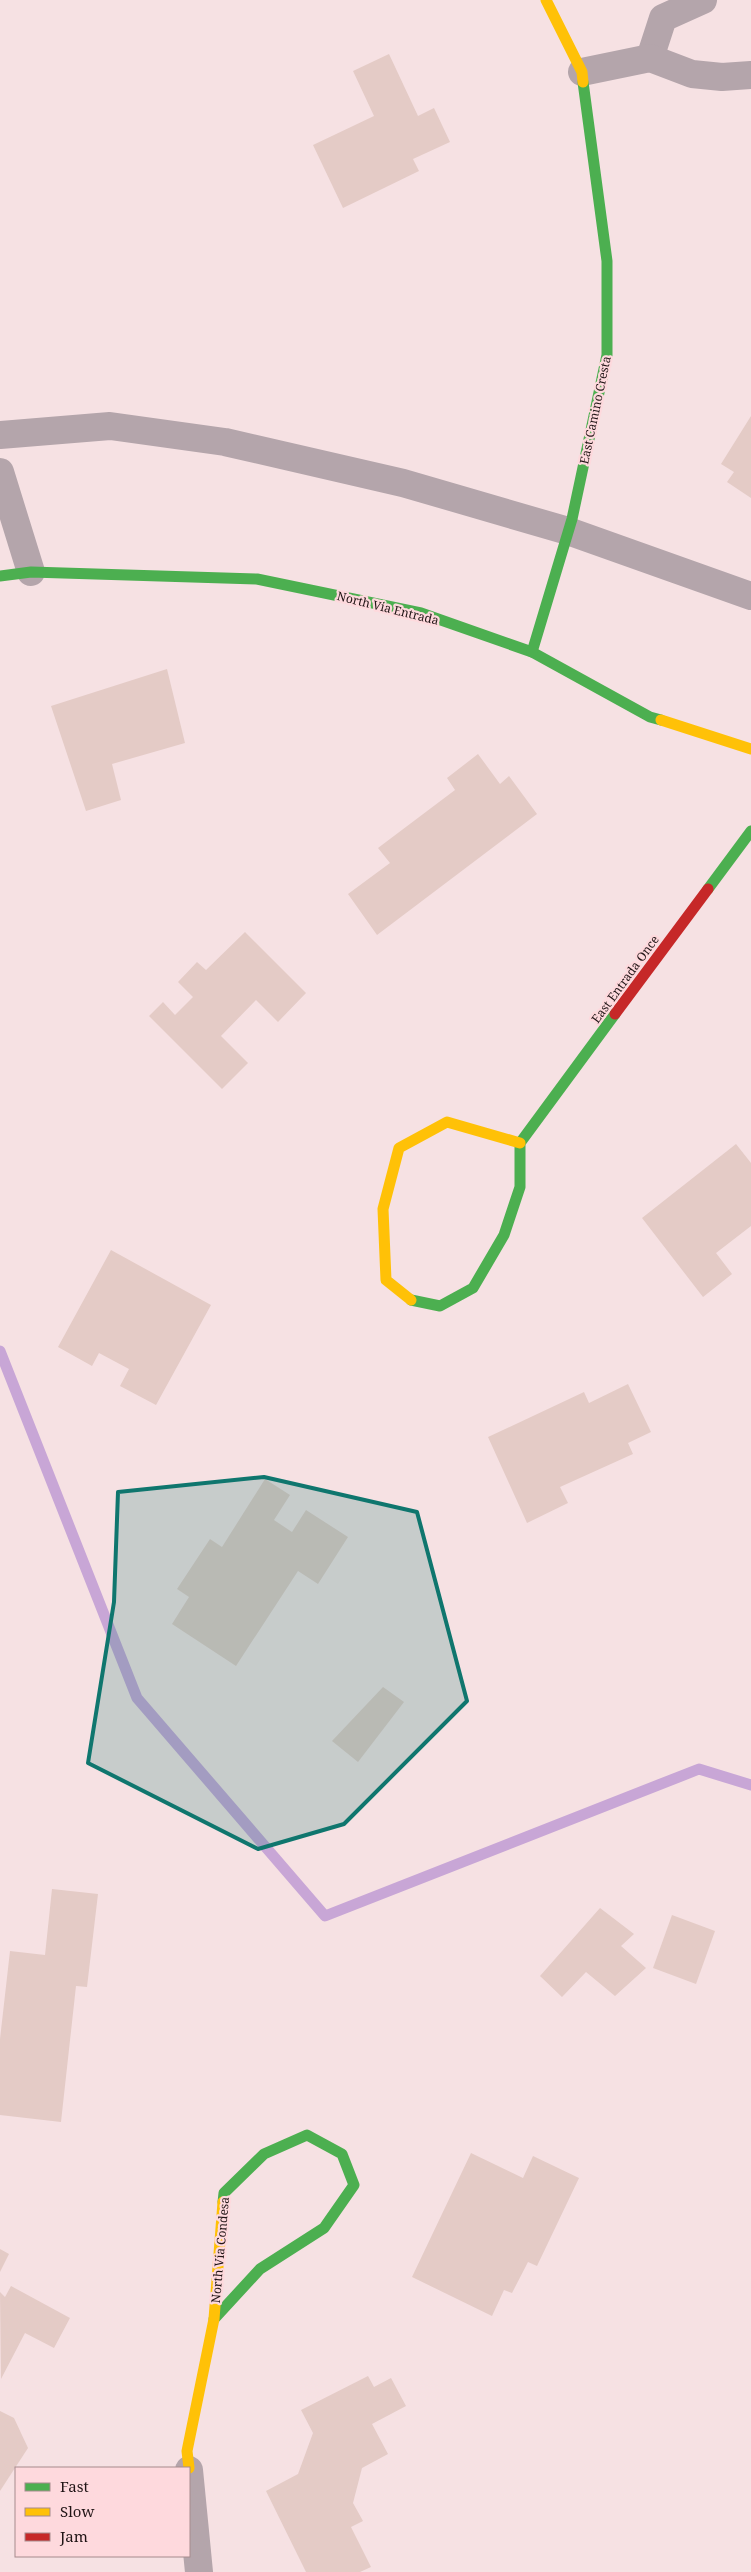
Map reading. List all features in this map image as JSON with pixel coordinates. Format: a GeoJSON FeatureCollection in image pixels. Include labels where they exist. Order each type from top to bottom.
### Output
{"type":"FeatureCollection","features":[{"type":"Feature","properties":{"kind":"street","name":"East Camino Cresta"},"geometry":{"type":"LineString","coordinates":[[532,652],[568,532],[607,355],[607,261],[582,72],[546,0]]}},
{"type":"Feature","properties":{"kind":"street"},"geometry":{"type":"LineString","coordinates":[[650,58],[663,18],[703,0]]}},
{"type":"Feature","properties":{"kind":"street"},"geometry":{"type":"LineString","coordinates":[[582,72],[650,58],[692,74],[722,77],[751,75]]}},
{"type":"Feature","properties":{"kind":"street"},"geometry":{"type":"LineString","coordinates":[[0,435],[110,426],[225,442],[403,483],[568,532],[751,596]]}},
{"type":"Feature","properties":{"kind":"street"},"geometry":{"type":"LineString","coordinates":[[0,472],[31,572]]}},
{"type":"Feature","properties":{"kind":"street","name":"North Via Entrada"},"geometry":{"type":"LineString","coordinates":[[0,576],[31,572],[257,579],[421,613],[532,652],[650,717],[751,749]]}},
{"type":"Feature","properties":{"kind":"street","name":"East Entrada Once"},"geometry":{"type":"LineString","coordinates":[[520,1143],[751,831]]}},
{"type":"Feature","properties":{"kind":"street"},"geometry":{"type":"LineString","coordinates":[[447,1122],[520,1143],[520,1187],[504,1235],[473,1288],[440,1306],[413,1301],[386,1280],[383,1210],[399,1148],[447,1122]]}},
{"type":"Feature","properties":{"kind":"street","name":"North Via Condesa"},"geometry":{"type":"LineString","coordinates":[[189,2467],[187,2451],[214,2320],[224,2193],[264,2154],[307,2135],[342,2154],[354,2185],[324,2228],[260,2269],[214,2320]]}},
{"type":"Feature","properties":{"kind":"street","name":"North Via Condesa"},"geometry":{"type":"LineString","coordinates":[[190,2479],[199,2572]]}},
{"type":"Feature","properties":{"kind":"highlighted area"},"geometry":{"type":"Polygon","coordinates":[[[264,1477],[417,1512],[467,1701],[344,1824],[258,1849],[88,1763],[114,1602],[118,1492],[264,1477]]]}},
{"type":"Feature","properties":{"kind":"building"},"geometry":{"type":"Polygon","coordinates":[[[389,54],[418,116],[434,108],[450,142],[413,159],[419,171],[343,208],[313,145],[374,116],[353,71],[389,54]]]}},
{"type":"Feature","properties":{"kind":"building"},"geometry":{"type":"Polygon","coordinates":[[[751,416],[751,498],[727,482],[734,472],[721,464],[751,416]]]}},
{"type":"Feature","properties":{"kind":"building"},"geometry":{"type":"Polygon","coordinates":[[[167,669],[185,743],[112,764],[121,800],[86,811],[51,706],[167,669]]]}},
{"type":"Feature","properties":{"kind":"building"},"geometry":{"type":"Polygon","coordinates":[[[478,754],[500,784],[509,776],[537,814],[377,935],[348,894],[390,863],[378,848],[455,790],[447,778],[478,754]]]}},
{"type":"Feature","properties":{"kind":"building"},"geometry":{"type":"Polygon","coordinates":[[[245,932],[306,993],[278,1022],[256,1000],[221,1036],[248,1063],[222,1089],[149,1016],[163,1002],[175,1015],[193,997],[178,982],[197,962],[206,970],[245,932]]]}},
{"type":"Feature","properties":{"kind":"building"},"geometry":{"type":"Polygon","coordinates":[[[736,1144],[751,1163],[751,1226],[716,1253],[732,1274],[703,1297],[642,1218],[736,1144]]]}},
{"type":"Feature","properties":{"kind":"building"},"geometry":{"type":"Polygon","coordinates":[[[111,1250],[211,1305],[156,1405],[120,1386],[129,1369],[99,1353],[92,1366],[58,1347],[111,1250]]]}},
{"type":"Feature","properties":{"kind":"building"},"geometry":{"type":"Polygon","coordinates":[[[628,1384],[651,1432],[628,1443],[633,1454],[560,1487],[568,1503],[527,1523],[488,1437],[584,1392],[589,1403],[628,1384]]]}},
{"type":"Feature","properties":{"kind":"building"},"geometry":{"type":"Polygon","coordinates":[[[265,1479],[290,1495],[274,1520],[292,1532],[306,1510],[348,1537],[318,1584],[298,1571],[236,1666],[172,1624],[189,1597],[177,1589],[210,1539],[222,1547],[265,1479]]]}},
{"type":"Feature","properties":{"kind":"building"},"geometry":{"type":"Polygon","coordinates":[[[383,1687],[404,1702],[358,1762],[332,1741],[383,1687]]]}},
{"type":"Feature","properties":{"kind":"building"},"geometry":{"type":"Polygon","coordinates":[[[52,1889],[98,1894],[87,1987],[76,1986],[61,2122],[0,2115],[0,2039],[10,1951],[45,1955],[52,1889]]]}},
{"type":"Feature","properties":{"kind":"building"},"geometry":{"type":"Polygon","coordinates":[[[600,1908],[634,1934],[621,1946],[646,1968],[615,1996],[586,1972],[562,1997],[540,1976],[600,1908]]]}},
{"type":"Feature","properties":{"kind":"building"},"geometry":{"type":"Polygon","coordinates":[[[672,1915],[715,1931],[696,1984],[653,1968],[672,1915]]]}},
{"type":"Feature","properties":{"kind":"building"},"geometry":{"type":"Polygon","coordinates":[[[471,2153],[523,2178],[533,2156],[579,2178],[537,2266],[528,2262],[512,2293],[504,2290],[492,2316],[412,2277],[471,2153]]]}},
{"type":"Feature","properties":{"kind":"building"},"geometry":{"type":"Polygon","coordinates":[[[0,2249],[9,2254],[0,2272],[0,2249]]]}},
{"type":"Feature","properties":{"kind":"building"},"geometry":{"type":"Polygon","coordinates":[[[11,2286],[70,2318],[54,2348],[25,2333],[1,2379],[0,2292],[5,2297],[11,2286]]]}},
{"type":"Feature","properties":{"kind":"building"},"geometry":{"type":"Polygon","coordinates":[[[368,2376],[374,2387],[391,2378],[406,2406],[372,2424],[388,2454],[362,2468],[353,2503],[363,2521],[351,2527],[371,2567],[360,2572],[306,2572],[266,2491],[298,2474],[313,2433],[301,2410],[368,2376]]]}},
{"type":"Feature","properties":{"kind":"building"},"geometry":{"type":"Polygon","coordinates":[[[0,2411],[14,2418],[28,2448],[0,2491],[0,2411]]]}},
{"type":"Feature","properties":{"kind":"waterway"},"geometry":{"type":"LineString","coordinates":[[0,1351],[137,1698],[325,1916],[699,1769],[751,1785]]}},
{"type":"Feature","properties":{"kind":"traffic: fast"},"geometry":{"type":"LineString","coordinates":[[532,652],[572,519],[607,355],[607,261],[583,82]]}},
{"type":"Feature","properties":{"kind":"traffic: fast"},"geometry":{"type":"LineString","coordinates":[[0,576],[31,572],[257,579],[421,613],[532,652],[650,717],[661,720]]}},
{"type":"Feature","properties":{"kind":"traffic: fast"},"geometry":{"type":"LineString","coordinates":[[708,889],[751,831]]}},
{"type":"Feature","properties":{"kind":"traffic: fast"},"geometry":{"type":"LineString","coordinates":[[411,1300],[440,1306],[473,1288],[504,1235],[520,1187],[520,1143],[615,1014]]}},
{"type":"Feature","properties":{"kind":"traffic: fast"},"geometry":{"type":"LineString","coordinates":[[214,2319],[260,2269],[324,2228],[354,2185],[342,2154],[307,2135],[264,2154],[224,2193],[223,2202]]}},
{"type":"Feature","properties":{"kind":"traffic: slow"},"geometry":{"type":"LineString","coordinates":[[546,0],[582,72],[583,82]]}},
{"type":"Feature","properties":{"kind":"traffic: slow"},"geometry":{"type":"LineString","coordinates":[[661,720],[751,749]]}},
{"type":"Feature","properties":{"kind":"traffic: slow"},"geometry":{"type":"LineString","coordinates":[[411,1300],[386,1280],[383,1209],[399,1148],[447,1122],[520,1143]]}},
{"type":"Feature","properties":{"kind":"traffic: slow"},"geometry":{"type":"LineString","coordinates":[[189,2467],[187,2451],[214,2319],[223,2202]]}},
{"type":"Feature","properties":{"kind":"traffic: jam"},"geometry":{"type":"LineString","coordinates":[[615,1014],[708,889]]}}]}
